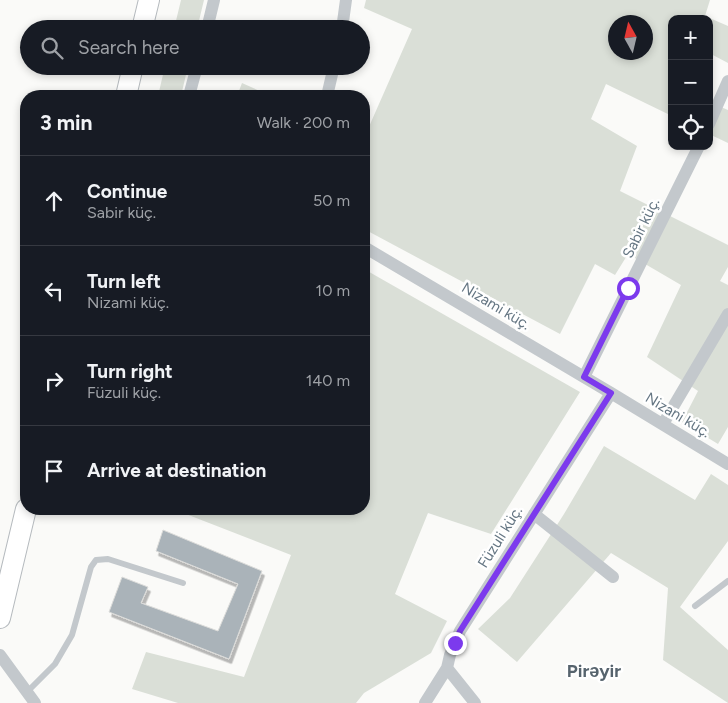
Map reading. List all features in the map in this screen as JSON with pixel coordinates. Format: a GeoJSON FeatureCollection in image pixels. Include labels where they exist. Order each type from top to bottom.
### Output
{"type":"FeatureCollection","features":[{"type":"Feature","properties":{"kind":"main road"},"geometry":{"type":"LineString","coordinates":[[144,20],[149,0]]}},
{"type":"Feature","properties":{"kind":"main road"},"geometry":{"type":"LineString","coordinates":[[127,90],[131,75]]}},
{"type":"Feature","properties":{"kind":"main road"},"geometry":{"type":"LineString","coordinates":[[0,618],[25,515]]}},
{"type":"Feature","properties":{"kind":"street"},"geometry":{"type":"LineString","coordinates":[[209,20],[214,0]]}},
{"type":"Feature","properties":{"kind":"street"},"geometry":{"type":"LineString","coordinates":[[343,20],[346,0]]}},
{"type":"Feature","properties":{"kind":"street"},"geometry":{"type":"LineString","coordinates":[[191,90],[195,75]]}},
{"type":"Feature","properties":{"kind":"street"},"geometry":{"type":"LineString","coordinates":[[328,90],[332,75]]}},
{"type":"Feature","properties":{"kind":"street"},"geometry":{"type":"LineString","coordinates":[[713,115],[728,81]]}},
{"type":"Feature","properties":{"kind":"street","name":"Sabir küç."},"geometry":{"type":"LineString","coordinates":[[584,377],[697,150]]}},
{"type":"Feature","properties":{"kind":"street","name":"Nizami küç."},"geometry":{"type":"LineString","coordinates":[[370,251],[611,393]]}},
{"type":"Feature","properties":{"kind":"street"},"geometry":{"type":"LineString","coordinates":[[663,424],[728,314]]}},
{"type":"Feature","properties":{"kind":"street","name":"Nizani küç."},"geometry":{"type":"LineString","coordinates":[[611,393],[728,464]]}},
{"type":"Feature","properties":{"kind":"street","name":"Füzuli küç."},"geometry":{"type":"LineString","coordinates":[[425,703],[447,668],[460,631],[611,393]]}},
{"type":"Feature","properties":{"kind":"street"},"geometry":{"type":"LineString","coordinates":[[534,514],[613,577]]}},
{"type":"Feature","properties":{"kind":"street"},"geometry":{"type":"LineString","coordinates":[[0,655],[35,703]]}},
{"type":"Feature","properties":{"kind":"street"},"geometry":{"type":"LineString","coordinates":[[447,668],[475,703]]}},
{"type":"Feature","properties":{"kind":"lane"},"geometry":{"type":"LineString","coordinates":[[27,692],[55,664],[72,635],[91,567],[96,560],[108,559],[183,583]]}},
{"type":"Feature","properties":{"kind":"lane"},"geometry":{"type":"LineString","coordinates":[[695,606],[728,580]]}},
{"type":"Feature","properties":{"kind":"shaded area"},"geometry":{"type":"Polygon","coordinates":[[[181,0],[204,0],[199,20],[176,20],[181,0]]]}},
{"type":"Feature","properties":{"kind":"shaded area"},"geometry":{"type":"Polygon","coordinates":[[[366,0],[710,0],[705,15],[668,15],[668,114],[606,84],[591,119],[637,146],[620,191],[728,245],[728,267],[720,281],[728,285],[728,427],[718,444],[682,422],[698,391],[647,357],[681,285],[628,254],[615,275],[595,264],[560,334],[370,232],[370,124],[412,29],[364,8],[366,0]]]}},
{"type":"Feature","properties":{"kind":"shaded area"},"geometry":{"type":"Polygon","coordinates":[[[713,19],[728,26],[728,63],[713,55],[713,19]]]}},
{"type":"Feature","properties":{"kind":"shaded area"},"geometry":{"type":"Polygon","coordinates":[[[163,75],[186,75],[182,90],[159,90],[163,75]]]}},
{"type":"Feature","properties":{"kind":"shaded area"},"geometry":{"type":"Polygon","coordinates":[[[242,83],[258,90],[239,90],[242,83]]]}},
{"type":"Feature","properties":{"kind":"shaded area"},"geometry":{"type":"Polygon","coordinates":[[[713,104],[728,110],[728,143],[713,136],[713,104]]]}},
{"type":"Feature","properties":{"kind":"shaded area"},"geometry":{"type":"Polygon","coordinates":[[[370,272],[580,392],[491,534],[428,513],[395,594],[447,621],[431,653],[364,693],[356,703],[178,703],[132,689],[146,652],[244,677],[291,555],[188,515],[370,515],[370,272]]]}},
{"type":"Feature","properties":{"kind":"shaded area"},"geometry":{"type":"Polygon","coordinates":[[[604,446],[695,500],[711,474],[728,485],[728,541],[680,607],[728,650],[728,703],[663,660],[668,588],[611,553],[517,662],[478,629],[510,598],[564,514],[604,446]]]}},
{"type":"Feature","properties":{"kind":"building"},"geometry":{"type":"Polygon","coordinates":[[[163,530],[262,571],[229,659],[109,612],[122,577],[148,587],[141,603],[218,631],[238,584],[156,551],[163,530]]]}},
{"type":"Feature","properties":{"kind":"district","name":"Pirəyir"},"geometry":{"type":"Point","coordinates":[594,671]}},
{"type":"Feature","properties":{"kind":"route"},"geometry":{"type":"LineString","coordinates":[[455,643],[460,631],[611,393],[584,377],[628,288]]}}]}
